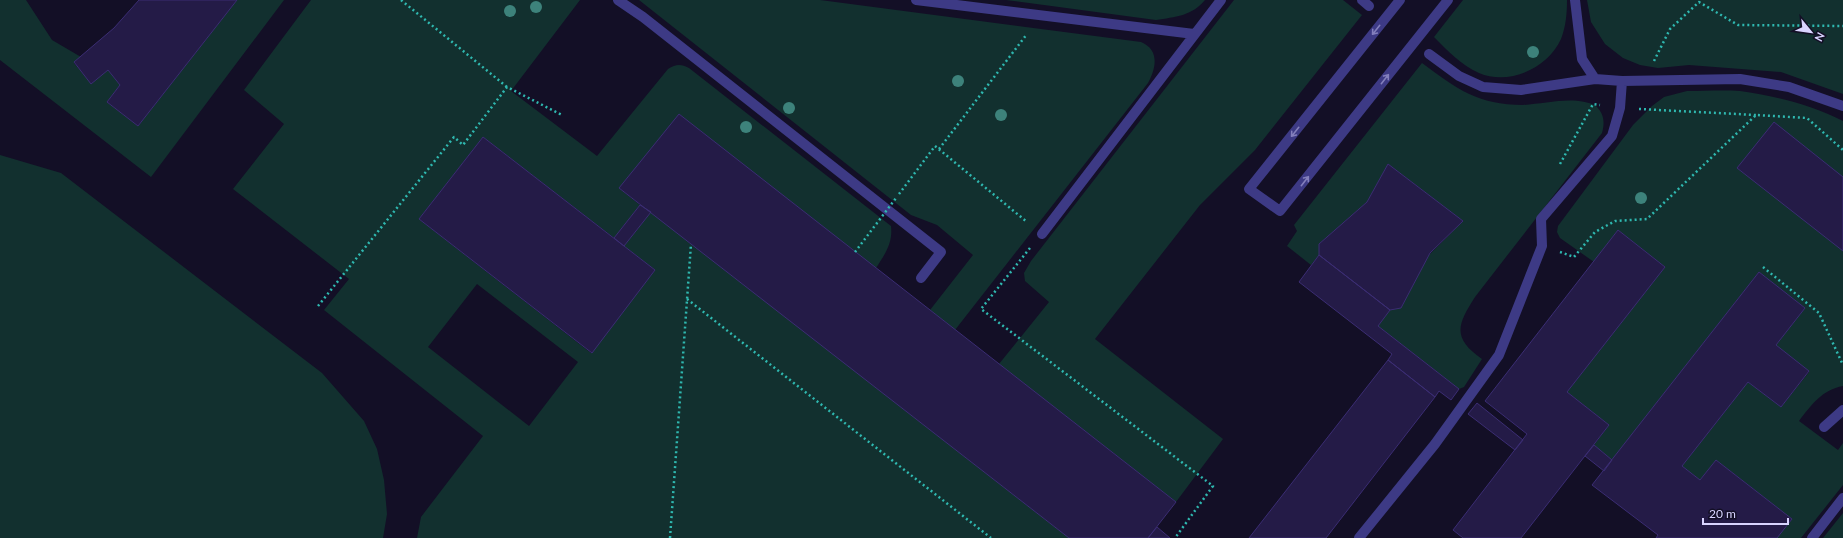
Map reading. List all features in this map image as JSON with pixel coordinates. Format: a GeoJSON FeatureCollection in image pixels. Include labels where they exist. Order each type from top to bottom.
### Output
{"type":"FeatureCollection","features":[{"type":"Feature","properties":{"kind":"lane"},"geometry":{"type":"LineString","coordinates":[[618,0],[649,22],[941,252],[921,278]]}},
{"type":"Feature","properties":{"kind":"lane"},"geometry":{"type":"LineString","coordinates":[[916,0],[1194,34]]}},
{"type":"Feature","properties":{"kind":"lane"},"geometry":{"type":"LineString","coordinates":[[1042,234],[1221,0]]}},
{"type":"Feature","properties":{"kind":"lane"},"geometry":{"type":"LineString","coordinates":[[1400,0],[1249,189],[1280,211],[1448,0]]}},
{"type":"Feature","properties":{"kind":"lane"},"geometry":{"type":"LineString","coordinates":[[1574,0],[1582,59],[1595,79]]}},
{"type":"Feature","properties":{"kind":"lane"},"geometry":{"type":"LineString","coordinates":[[1428,54],[1459,76],[1483,86],[1521,90],[1595,79],[1622,81],[1740,79],[1789,87],[1843,106]]}},
{"type":"Feature","properties":{"kind":"lane"},"geometry":{"type":"LineString","coordinates":[[1359,538],[1435,444],[1499,355],[1542,246],[1541,219],[1612,136],[1620,108],[1622,81]]}},
{"type":"Feature","properties":{"kind":"lane"},"geometry":{"type":"LineString","coordinates":[[1824,427],[1843,410]]}},
{"type":"Feature","properties":{"kind":"lane"},"geometry":{"type":"LineString","coordinates":[[1812,538],[1843,498]]}},
{"type":"Feature","properties":{"kind":"path"},"geometry":{"type":"LineString","coordinates":[[401,0],[507,88],[562,115]]}},
{"type":"Feature","properties":{"kind":"path"},"geometry":{"type":"LineString","coordinates":[[1644,80],[1670,29],[1699,1],[1738,25],[1843,26]]}},
{"type":"Feature","properties":{"kind":"path"},"geometry":{"type":"LineString","coordinates":[[939,149],[1030,31],[1035,15]]}},
{"type":"Feature","properties":{"kind":"path"},"geometry":{"type":"LineString","coordinates":[[318,306],[454,137],[463,145],[507,88]]}},
{"type":"Feature","properties":{"kind":"path"},"geometry":{"type":"LineString","coordinates":[[1542,246],[1574,256],[1595,232],[1615,220],[1647,219],[1756,115],[1807,118],[1843,150]]}},
{"type":"Feature","properties":{"kind":"path"},"geometry":{"type":"LineString","coordinates":[[855,252],[935,146],[1042,234],[981,309],[1213,486],[1175,538]]}},
{"type":"Feature","properties":{"kind":"path"},"geometry":{"type":"LineString","coordinates":[[670,538],[691,244]]}},
{"type":"Feature","properties":{"kind":"path"},"geometry":{"type":"LineString","coordinates":[[1763,267],[1819,313],[1843,365]]}},
{"type":"Feature","properties":{"kind":"path"},"geometry":{"type":"LineString","coordinates":[[687,299],[991,538]]}},
{"type":"Feature","properties":{"kind":"green space"},"geometry":{"type":"Polygon","coordinates":[[[0,0],[26,0],[52,40],[81,57],[74,63],[91,83],[108,70],[120,85],[107,102],[138,126],[237,0],[284,0],[151,177],[0,60],[0,0]]]}},
{"type":"Feature","properties":{"kind":"green space"},"geometry":{"type":"Polygon","coordinates":[[[311,0],[580,0],[511,91],[597,156],[668,69],[678,65],[689,68],[891,226],[890,243],[876,268],[619,188],[640,205],[614,238],[483,137],[419,219],[591,353],[655,270],[624,246],[651,212],[1069,538],[417,538],[421,517],[483,436],[324,310],[349,279],[233,189],[284,124],[244,90],[311,0]],[[477,284],[428,347],[529,426],[578,362],[477,284]]]}},
{"type":"Feature","properties":{"kind":"green space"},"geometry":{"type":"Polygon","coordinates":[[[639,0],[820,0],[1141,42],[1147,45],[1151,50],[1155,60],[1153,71],[1148,83],[955,330],[930,310],[973,255],[937,225],[911,215],[639,0]]]}},
{"type":"Feature","properties":{"kind":"green space"},"geometry":{"type":"Polygon","coordinates":[[[1006,0],[1205,0],[1189,13],[1176,17],[1156,20],[1006,0]]]}},
{"type":"Feature","properties":{"kind":"green space"},"geometry":{"type":"Polygon","coordinates":[[[1234,0],[1343,0],[1362,15],[1255,150],[1200,205],[1095,339],[1223,439],[1176,502],[999,364],[1049,302],[1025,281],[1024,273],[1031,261],[1234,0]]]}},
{"type":"Feature","properties":{"kind":"green space"},"geometry":{"type":"Polygon","coordinates":[[[1463,0],[1567,0],[1566,20],[1561,39],[1547,58],[1526,72],[1515,76],[1503,77],[1479,73],[1461,62],[1434,37],[1463,0]]]}},
{"type":"Feature","properties":{"kind":"green space"},"geometry":{"type":"Polygon","coordinates":[[[1587,0],[1843,0],[1843,94],[1781,72],[1689,65],[1658,68],[1640,65],[1623,58],[1605,44],[1591,22],[1587,0]]]}},
{"type":"Feature","properties":{"kind":"green space"},"geometry":{"type":"Polygon","coordinates":[[[1422,63],[1457,88],[1480,99],[1507,104],[1523,105],[1560,101],[1579,101],[1596,106],[1601,112],[1604,122],[1602,133],[1475,297],[1464,316],[1460,331],[1462,338],[1472,351],[1482,359],[1464,387],[1459,389],[1378,326],[1429,255],[1463,221],[1388,164],[1367,202],[1319,244],[1319,255],[1311,265],[1287,246],[1297,231],[1294,225],[1422,63]]]}},
{"type":"Feature","properties":{"kind":"green space"},"geometry":{"type":"Polygon","coordinates":[[[1687,91],[1740,91],[1766,96],[1806,106],[1843,121],[1843,386],[1823,394],[1799,421],[1838,450],[1843,443],[1843,485],[1801,538],[1777,538],[1792,519],[1716,460],[1700,480],[1682,466],[1748,382],[1781,407],[1809,372],[1776,345],[1805,308],[1759,272],[1612,460],[1594,445],[1609,425],[1567,392],[1665,267],[1618,230],[1594,262],[1560,238],[1557,232],[1558,226],[1633,125],[1652,106],[1664,97],[1687,91]]]}},
{"type":"Feature","properties":{"kind":"green space"},"geometry":{"type":"Polygon","coordinates":[[[0,155],[61,173],[322,373],[364,421],[377,449],[384,480],[387,514],[383,538],[0,538],[0,155]]]}},
{"type":"Feature","properties":{"kind":"green space"},"geometry":{"type":"Polygon","coordinates":[[[1843,513],[1843,538],[1823,538],[1843,513]]]}},
{"type":"Feature","properties":{"kind":"building"},"geometry":{"type":"Polygon","coordinates":[[[139,0],[237,0],[138,126],[107,102],[120,85],[108,70],[91,84],[74,62],[114,28],[139,0]]]}},
{"type":"Feature","properties":{"kind":"building"},"geometry":{"type":"Polygon","coordinates":[[[679,114],[1176,502],[1148,538],[1069,538],[619,188],[679,114]]]}},
{"type":"Feature","properties":{"kind":"building"},"geometry":{"type":"Polygon","coordinates":[[[1774,122],[1843,177],[1843,251],[1737,168],[1774,122]]]}},
{"type":"Feature","properties":{"kind":"building"},"geometry":{"type":"Polygon","coordinates":[[[483,137],[655,270],[592,353],[419,219],[483,137]]]}},
{"type":"Feature","properties":{"kind":"building"},"geometry":{"type":"Polygon","coordinates":[[[1388,164],[1463,221],[1430,253],[1401,308],[1390,310],[1319,255],[1319,244],[1367,202],[1388,164]]]}},
{"type":"Feature","properties":{"kind":"building"},"geometry":{"type":"Polygon","coordinates":[[[640,205],[651,212],[624,246],[614,238],[640,205]]]}},
{"type":"Feature","properties":{"kind":"building"},"geometry":{"type":"Polygon","coordinates":[[[1618,230],[1665,267],[1567,392],[1609,425],[1521,538],[1463,538],[1453,530],[1527,434],[1485,401],[1618,230]]]}},
{"type":"Feature","properties":{"kind":"building"},"geometry":{"type":"Polygon","coordinates":[[[1319,255],[1390,310],[1378,326],[1459,389],[1451,400],[1439,391],[1435,397],[1388,360],[1392,354],[1299,282],[1319,255]]]}},
{"type":"Feature","properties":{"kind":"building"},"geometry":{"type":"Polygon","coordinates":[[[1759,272],[1805,308],[1776,345],[1809,371],[1781,407],[1748,382],[1682,466],[1700,480],[1716,460],[1792,519],[1777,538],[1656,538],[1658,535],[1592,485],[1759,272]]]}},
{"type":"Feature","properties":{"kind":"building"},"geometry":{"type":"Polygon","coordinates":[[[1388,360],[1435,397],[1326,538],[1249,538],[1388,360]]]}},
{"type":"Feature","properties":{"kind":"building"},"geometry":{"type":"Polygon","coordinates":[[[1477,403],[1523,440],[1515,450],[1468,414],[1477,403]]]}},
{"type":"Feature","properties":{"kind":"building"},"geometry":{"type":"Polygon","coordinates":[[[1594,445],[1612,460],[1604,471],[1585,456],[1594,445]]]}},
{"type":"Feature","properties":{"kind":"building"},"geometry":{"type":"Polygon","coordinates":[[[1157,527],[1170,538],[1148,538],[1157,527]]]}}]}
